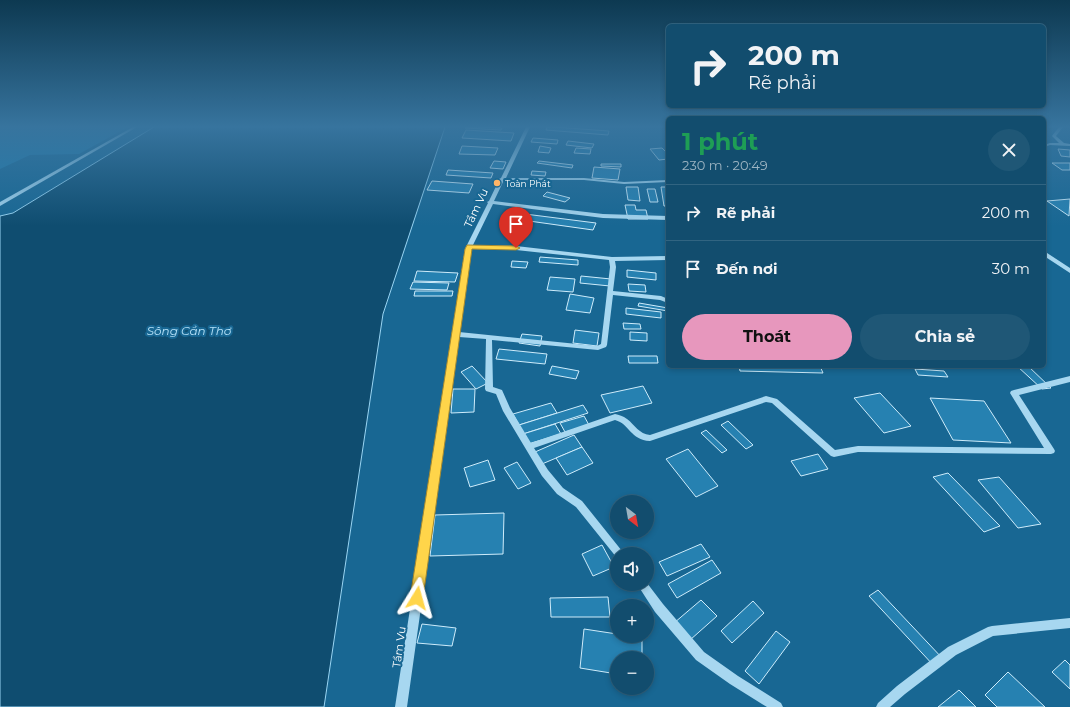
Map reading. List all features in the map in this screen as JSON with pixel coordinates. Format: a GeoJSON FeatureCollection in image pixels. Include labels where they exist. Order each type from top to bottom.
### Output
{"type":"FeatureCollection","features":[{"type":"Feature","properties":{"kind":"street"},"geometry":{"type":"LineString","coordinates":[[0,204],[77,160]]}},
{"type":"Feature","properties":{"kind":"street","name":"Tầm Vu"},"geometry":{"type":"LineString","coordinates":[[401,707],[470,247],[511,160]]}},
{"type":"Feature","properties":{"kind":"street"},"geometry":{"type":"LineString","coordinates":[[501,179],[584,179],[624,183],[666,181]]}},
{"type":"Feature","properties":{"kind":"street"},"geometry":{"type":"LineString","coordinates":[[490,202],[603,216],[666,218]]}},
{"type":"Feature","properties":{"kind":"street"},"geometry":{"type":"LineString","coordinates":[[470,247],[516,248],[612,259],[666,258]]}},
{"type":"Feature","properties":{"kind":"street"},"geometry":{"type":"LineString","coordinates":[[1046,254],[1070,271]]}},
{"type":"Feature","properties":{"kind":"street"},"geometry":{"type":"LineString","coordinates":[[456,334],[598,348],[604,345],[612,259]]}},
{"type":"Feature","properties":{"kind":"street"},"geometry":{"type":"LineString","coordinates":[[610,293],[661,298],[666,300]]}},
{"type":"Feature","properties":{"kind":"street"},"geometry":{"type":"LineString","coordinates":[[489,337],[489,389],[499,392],[506,409],[545,473],[560,491],[579,504],[613,547]]}},
{"type":"Feature","properties":{"kind":"street"},"geometry":{"type":"LineString","coordinates":[[529,447],[615,418],[622,419],[640,436],[650,438],[766,400],[774,401],[834,454],[858,449],[1052,451],[1014,393],[1070,379]]}},
{"type":"Feature","properties":{"kind":"street"},"geometry":{"type":"LineString","coordinates":[[647,591],[659,608],[700,656],[734,680],[777,707]]}},
{"type":"Feature","properties":{"kind":"street"},"geometry":{"type":"LineString","coordinates":[[882,707],[901,690],[952,651],[992,631],[1070,623]]}},
{"type":"Feature","properties":{"kind":"shaded area"},"geometry":{"type":"Polygon","coordinates":[[[0,160],[19,160],[0,169],[0,160]]]}},
{"type":"Feature","properties":{"kind":"water","name":"Sông Cần Thơ"},"geometry":{"type":"Polygon","coordinates":[[[100,160],[434,160],[383,314],[324,707],[0,707],[0,216],[13,213],[100,160]]]}},
{"type":"Feature","properties":{"kind":"building"},"geometry":{"type":"Polygon","coordinates":[[[494,161],[506,162],[503,169],[490,168],[494,161]]]}},
{"type":"Feature","properties":{"kind":"building"},"geometry":{"type":"Polygon","coordinates":[[[539,161],[573,165],[572,168],[537,163],[539,161]]]}},
{"type":"Feature","properties":{"kind":"building"},"geometry":{"type":"Polygon","coordinates":[[[1052,163],[1070,163],[1070,170],[1062,170],[1052,163]]]}},
{"type":"Feature","properties":{"kind":"building"},"geometry":{"type":"Polygon","coordinates":[[[601,164],[621,164],[621,167],[601,166],[601,164]]]}},
{"type":"Feature","properties":{"kind":"building"},"geometry":{"type":"Polygon","coordinates":[[[594,167],[620,169],[618,180],[592,178],[594,167]]]}},
{"type":"Feature","properties":{"kind":"building"},"geometry":{"type":"Polygon","coordinates":[[[448,170],[493,173],[491,178],[446,175],[448,170]]]}},
{"type":"Feature","properties":{"kind":"building"},"geometry":{"type":"Polygon","coordinates":[[[532,171],[546,172],[545,176],[531,175],[532,171]]]}},
{"type":"Feature","properties":{"kind":"building"},"geometry":{"type":"Polygon","coordinates":[[[432,181],[473,184],[469,193],[427,190],[432,181]]]}},
{"type":"Feature","properties":{"kind":"building"},"geometry":{"type":"Polygon","coordinates":[[[626,187],[638,187],[640,201],[628,200],[626,187]]]}},
{"type":"Feature","properties":{"kind":"building"},"geometry":{"type":"Polygon","coordinates":[[[661,187],[666,187],[666,206],[664,206],[661,187]]]}},
{"type":"Feature","properties":{"kind":"building"},"geometry":{"type":"Polygon","coordinates":[[[647,189],[655,189],[658,202],[650,202],[647,189]]]}},
{"type":"Feature","properties":{"kind":"building"},"geometry":{"type":"Polygon","coordinates":[[[547,192],[570,198],[565,202],[543,196],[547,192]]]}},
{"type":"Feature","properties":{"kind":"building"},"geometry":{"type":"Polygon","coordinates":[[[1070,199],[1069,216],[1047,201],[1070,199]]]}},
{"type":"Feature","properties":{"kind":"building"},"geometry":{"type":"Polygon","coordinates":[[[625,205],[635,205],[636,210],[646,210],[648,219],[628,219],[625,205]]]}},
{"type":"Feature","properties":{"kind":"building"},"geometry":{"type":"Polygon","coordinates":[[[525,214],[596,223],[593,230],[522,220],[525,214]]]}},
{"type":"Feature","properties":{"kind":"building"},"geometry":{"type":"Polygon","coordinates":[[[540,257],[578,260],[578,265],[539,262],[540,257]]]}},
{"type":"Feature","properties":{"kind":"building"},"geometry":{"type":"Polygon","coordinates":[[[512,261],[528,262],[526,268],[511,267],[512,261]]]}},
{"type":"Feature","properties":{"kind":"building"},"geometry":{"type":"Polygon","coordinates":[[[627,270],[656,273],[656,280],[627,277],[627,270]]]}},
{"type":"Feature","properties":{"kind":"building"},"geometry":{"type":"Polygon","coordinates":[[[417,271],[458,273],[455,282],[414,281],[417,271]]]}},
{"type":"Feature","properties":{"kind":"building"},"geometry":{"type":"Polygon","coordinates":[[[581,276],[611,279],[610,286],[580,283],[581,276]]]}},
{"type":"Feature","properties":{"kind":"building"},"geometry":{"type":"Polygon","coordinates":[[[550,277],[575,279],[573,292],[547,290],[550,277]]]}},
{"type":"Feature","properties":{"kind":"building"},"geometry":{"type":"Polygon","coordinates":[[[413,282],[449,283],[447,290],[410,289],[413,282]]]}},
{"type":"Feature","properties":{"kind":"building"},"geometry":{"type":"Polygon","coordinates":[[[628,284],[645,285],[646,292],[629,291],[628,284]]]}},
{"type":"Feature","properties":{"kind":"building"},"geometry":{"type":"Polygon","coordinates":[[[415,291],[453,291],[452,296],[414,296],[415,291]]]}},
{"type":"Feature","properties":{"kind":"building"},"geometry":{"type":"Polygon","coordinates":[[[570,294],[594,298],[590,313],[566,310],[570,294]]]}},
{"type":"Feature","properties":{"kind":"building"},"geometry":{"type":"Polygon","coordinates":[[[639,303],[666,308],[666,311],[638,306],[639,303]]]}},
{"type":"Feature","properties":{"kind":"building"},"geometry":{"type":"Polygon","coordinates":[[[626,308],[661,312],[661,318],[626,314],[626,308]]]}},
{"type":"Feature","properties":{"kind":"building"},"geometry":{"type":"Polygon","coordinates":[[[623,323],[640,324],[641,329],[624,329],[623,323]]]}},
{"type":"Feature","properties":{"kind":"building"},"geometry":{"type":"Polygon","coordinates":[[[575,330],[599,333],[597,346],[573,343],[575,330]]]}},
{"type":"Feature","properties":{"kind":"building"},"geometry":{"type":"Polygon","coordinates":[[[630,332],[647,333],[647,341],[630,340],[630,332]]]}},
{"type":"Feature","properties":{"kind":"building"},"geometry":{"type":"Polygon","coordinates":[[[522,334],[542,336],[540,346],[519,343],[522,334]]]}},
{"type":"Feature","properties":{"kind":"building"},"geometry":{"type":"Polygon","coordinates":[[[499,349],[547,354],[545,364],[496,359],[499,349]]]}},
{"type":"Feature","properties":{"kind":"building"},"geometry":{"type":"Polygon","coordinates":[[[628,356],[657,356],[658,363],[629,363],[628,356]]]}},
{"type":"Feature","properties":{"kind":"building"},"geometry":{"type":"Polygon","coordinates":[[[472,366],[488,383],[476,389],[461,372],[472,366]]]}},
{"type":"Feature","properties":{"kind":"building"},"geometry":{"type":"Polygon","coordinates":[[[552,366],[579,371],[576,379],[549,374],[552,366]]]}},
{"type":"Feature","properties":{"kind":"building"},"geometry":{"type":"Polygon","coordinates":[[[739,368],[821,368],[823,373],[740,371],[739,368]]]}},
{"type":"Feature","properties":{"kind":"building"},"geometry":{"type":"Polygon","coordinates":[[[1019,368],[1030,368],[1051,388],[1042,389],[1019,368]]]}},
{"type":"Feature","properties":{"kind":"building"},"geometry":{"type":"Polygon","coordinates":[[[915,369],[944,371],[948,377],[918,375],[915,369]]]}},
{"type":"Feature","properties":{"kind":"building"},"geometry":{"type":"Polygon","coordinates":[[[643,386],[652,403],[610,413],[601,395],[643,386]]]}},
{"type":"Feature","properties":{"kind":"building"},"geometry":{"type":"Polygon","coordinates":[[[453,389],[475,389],[474,412],[451,413],[453,389]]]}},
{"type":"Feature","properties":{"kind":"building"},"geometry":{"type":"Polygon","coordinates":[[[880,393],[911,426],[884,433],[854,398],[880,393]]]}},
{"type":"Feature","properties":{"kind":"building"},"geometry":{"type":"Polygon","coordinates":[[[930,398],[984,401],[1011,443],[953,440],[930,398]]]}},
{"type":"Feature","properties":{"kind":"building"},"geometry":{"type":"Polygon","coordinates":[[[551,403],[557,413],[519,425],[513,414],[551,403]]]}},
{"type":"Feature","properties":{"kind":"building"},"geometry":{"type":"Polygon","coordinates":[[[583,405],[588,413],[523,434],[519,425],[583,405]]]}},
{"type":"Feature","properties":{"kind":"building"},"geometry":{"type":"Polygon","coordinates":[[[584,416],[589,425],[565,432],[560,423],[584,416]]]}},
{"type":"Feature","properties":{"kind":"building"},"geometry":{"type":"Polygon","coordinates":[[[728,421],[753,445],[746,449],[721,425],[728,421]]]}},
{"type":"Feature","properties":{"kind":"building"},"geometry":{"type":"Polygon","coordinates":[[[555,424],[561,434],[528,444],[523,434],[555,424]]]}},
{"type":"Feature","properties":{"kind":"building"},"geometry":{"type":"Polygon","coordinates":[[[706,430],[727,450],[722,453],[701,433],[706,430]]]}},
{"type":"Feature","properties":{"kind":"building"},"geometry":{"type":"Polygon","coordinates":[[[574,435],[582,447],[542,464],[535,452],[574,435]]]}},
{"type":"Feature","properties":{"kind":"building"},"geometry":{"type":"Polygon","coordinates":[[[582,447],[593,463],[567,475],[556,458],[582,447]]]}},
{"type":"Feature","properties":{"kind":"building"},"geometry":{"type":"Polygon","coordinates":[[[688,449],[718,486],[696,497],[666,459],[688,449]]]}},
{"type":"Feature","properties":{"kind":"building"},"geometry":{"type":"Polygon","coordinates":[[[818,454],[828,469],[801,476],[791,461],[818,454]]]}},
{"type":"Feature","properties":{"kind":"building"},"geometry":{"type":"Polygon","coordinates":[[[488,460],[495,480],[470,487],[464,468],[488,460]]]}},
{"type":"Feature","properties":{"kind":"building"},"geometry":{"type":"Polygon","coordinates":[[[517,462],[531,483],[518,489],[504,468],[517,462]]]}},
{"type":"Feature","properties":{"kind":"building"},"geometry":{"type":"Polygon","coordinates":[[[948,473],[1000,526],[984,532],[933,477],[948,473]]]}},
{"type":"Feature","properties":{"kind":"building"},"geometry":{"type":"Polygon","coordinates":[[[999,477],[1041,524],[1018,528],[978,480],[999,477]]]}},
{"type":"Feature","properties":{"kind":"building"},"geometry":{"type":"Polygon","coordinates":[[[504,513],[503,554],[430,556],[435,515],[504,513]]]}},
{"type":"Feature","properties":{"kind":"building"},"geometry":{"type":"Polygon","coordinates":[[[701,544],[710,557],[667,576],[659,562],[701,544]]]}},
{"type":"Feature","properties":{"kind":"building"},"geometry":{"type":"Polygon","coordinates":[[[602,545],[610,560],[610,569],[593,576],[582,554],[602,545]]]}},
{"type":"Feature","properties":{"kind":"building"},"geometry":{"type":"Polygon","coordinates":[[[712,560],[721,573],[677,598],[668,584],[712,560]]]}},
{"type":"Feature","properties":{"kind":"building"},"geometry":{"type":"Polygon","coordinates":[[[878,590],[944,660],[935,667],[869,596],[878,590]]]}},
{"type":"Feature","properties":{"kind":"building"},"geometry":{"type":"Polygon","coordinates":[[[608,597],[610,617],[551,617],[550,598],[608,597]]]}},
{"type":"Feature","properties":{"kind":"building"},"geometry":{"type":"Polygon","coordinates":[[[701,600],[717,616],[690,640],[674,623],[701,600]]]}},
{"type":"Feature","properties":{"kind":"building"},"geometry":{"type":"Polygon","coordinates":[[[753,601],[764,613],[732,643],[721,631],[753,601]]]}},
{"type":"Feature","properties":{"kind":"building"},"geometry":{"type":"Polygon","coordinates":[[[422,624],[456,628],[452,646],[417,643],[422,624]]]}},
{"type":"Feature","properties":{"kind":"building"},"geometry":{"type":"Polygon","coordinates":[[[584,629],[610,633],[610,643],[642,643],[642,651],[610,651],[610,673],[580,668],[584,629]]]}},
{"type":"Feature","properties":{"kind":"building"},"geometry":{"type":"Polygon","coordinates":[[[776,631],[790,642],[759,684],[745,671],[776,631]]]}},
{"type":"Feature","properties":{"kind":"building"},"geometry":{"type":"Polygon","coordinates":[[[1065,660],[1070,665],[1070,689],[1052,672],[1065,660]]]}},
{"type":"Feature","properties":{"kind":"building"},"geometry":{"type":"Polygon","coordinates":[[[1008,672],[1045,707],[997,707],[985,695],[1008,672]]]}},
{"type":"Feature","properties":{"kind":"building"},"geometry":{"type":"Polygon","coordinates":[[[959,690],[976,707],[938,707],[959,690]]]}},
{"type":"Feature","properties":{"kind":"place","name":"Toàn Phát"},"geometry":{"type":"Point","coordinates":[497,183]}},
{"type":"Feature","properties":{"kind":"route"},"geometry":{"type":"LineString","coordinates":[[417,598],[468,249],[470,247],[516,248]]}}]}
